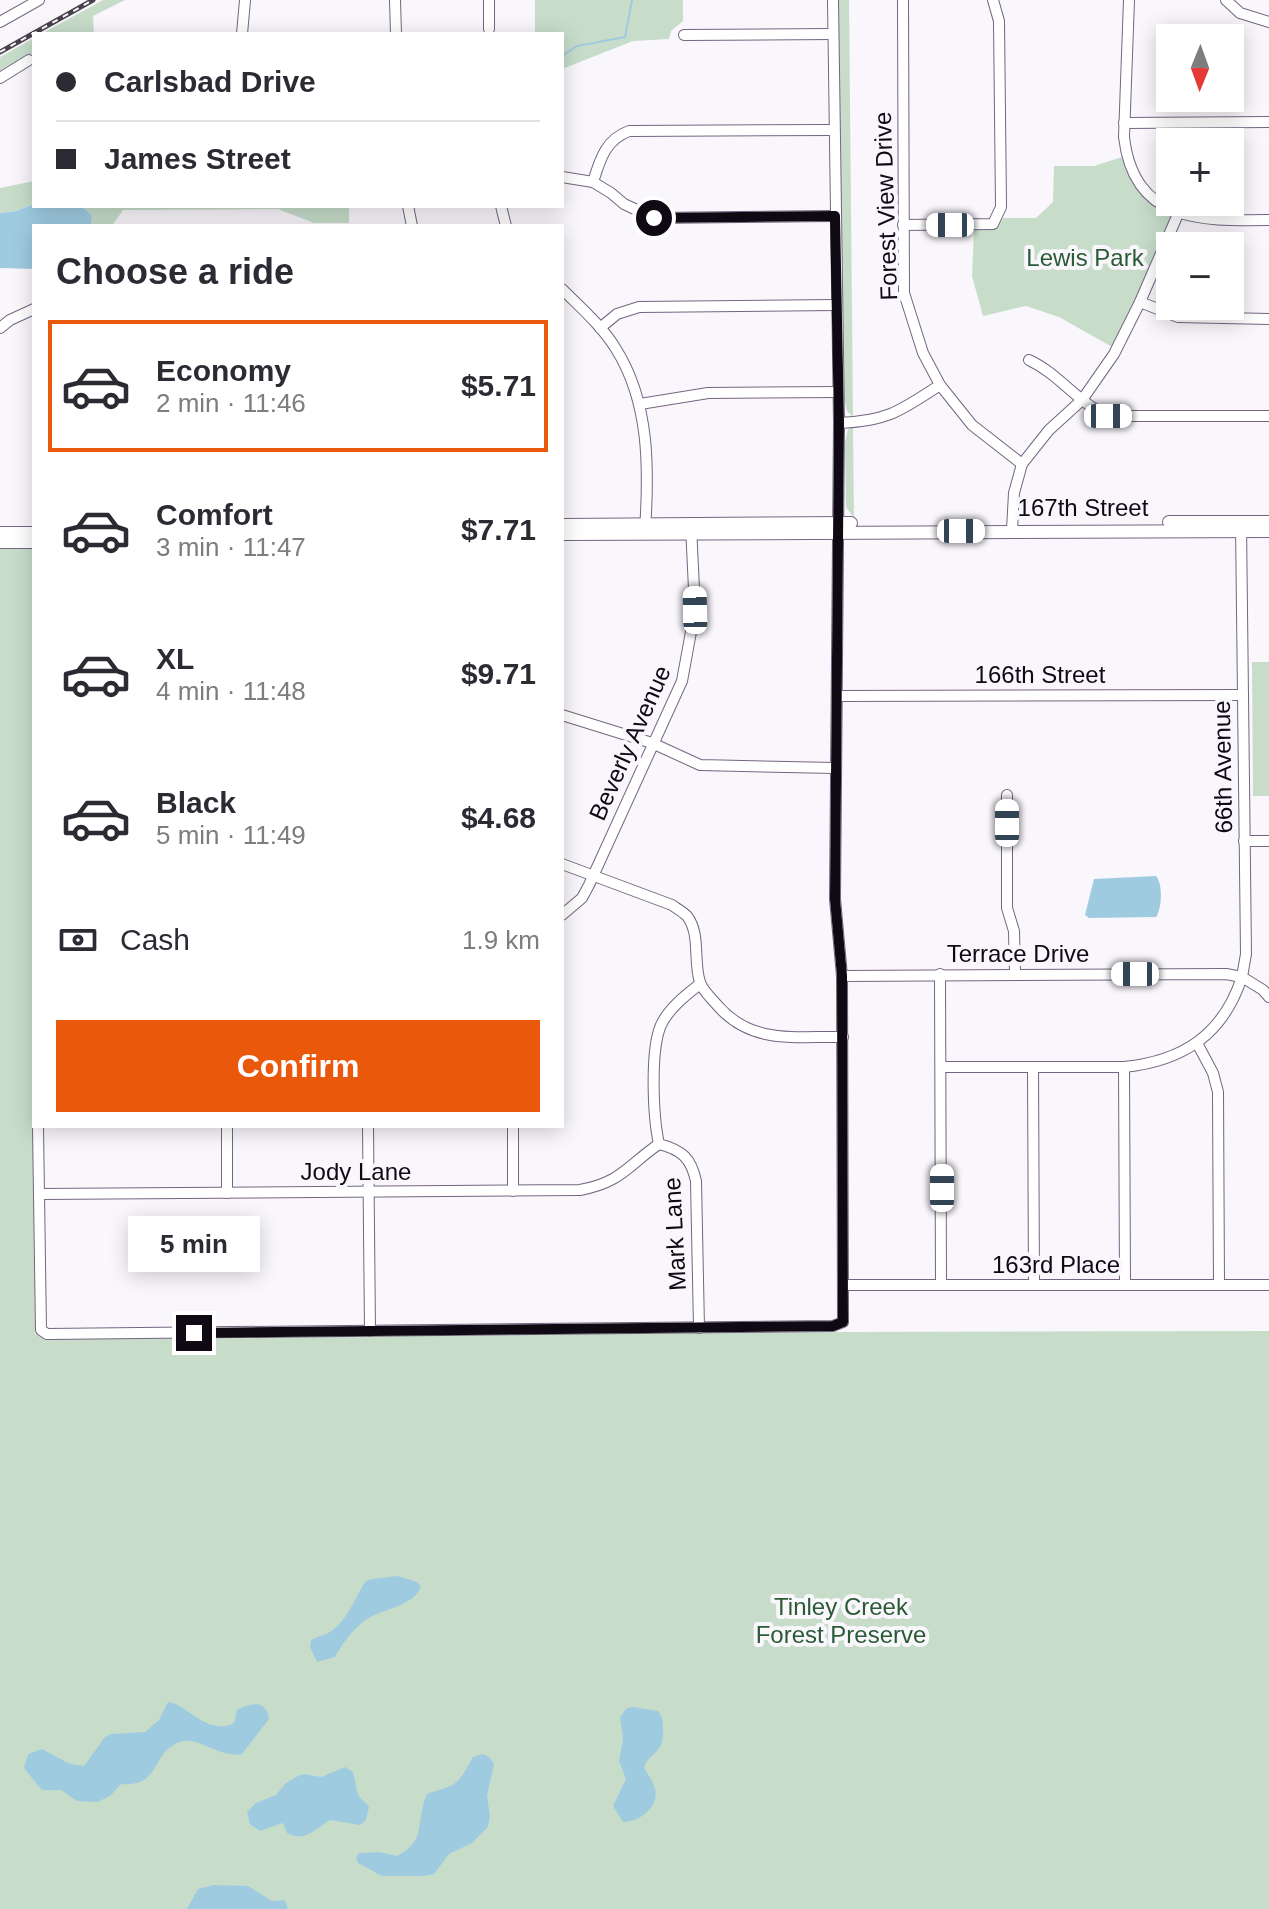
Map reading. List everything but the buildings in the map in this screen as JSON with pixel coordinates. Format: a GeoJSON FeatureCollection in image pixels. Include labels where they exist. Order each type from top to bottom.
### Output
{"type":"FeatureCollection","features":[{"type":"Feature","properties":{"kind":"main road","name":"167th Street"},"geometry":{"type":"LineString","coordinates":[[564,525],[691,529],[1241,526],[1269,522]]}},
{"type":"Feature","properties":{"kind":"main road","name":"167th Street"},"geometry":{"type":"LineString","coordinates":[[1241,526],[1269,531]]}},
{"type":"Feature","properties":{"kind":"main road","name":"167th Street"},"geometry":{"type":"LineString","coordinates":[[564,534],[645,529]]}},
{"type":"Feature","properties":{"kind":"main road"},"geometry":{"type":"LineString","coordinates":[[0,533],[32,533]]}},
{"type":"Feature","properties":{"kind":"main road"},"geometry":{"type":"LineString","coordinates":[[0,542],[32,542]]}},
{"type":"Feature","properties":{"kind":"street"},"geometry":{"type":"LineString","coordinates":[[0,22],[39,0]]}},
{"type":"Feature","properties":{"kind":"street"},"geometry":{"type":"LineString","coordinates":[[242,32],[245,0]]}},
{"type":"Feature","properties":{"kind":"street"},"geometry":{"type":"LineString","coordinates":[[395,0],[396,32]]}},
{"type":"Feature","properties":{"kind":"street"},"geometry":{"type":"LineString","coordinates":[[489,0],[489,29]]}},
{"type":"Feature","properties":{"kind":"street"},"geometry":{"type":"LineString","coordinates":[[38,1128],[41,1330],[47,1334],[833,1326],[843,1322],[842,976],[835,899],[839,423],[833,0]]}},
{"type":"Feature","properties":{"kind":"street","name":"Forest View Drive"},"geometry":{"type":"LineString","coordinates":[[903,0],[904,293],[923,353],[940,385],[972,425],[1022,464]]}},
{"type":"Feature","properties":{"kind":"street"},"geometry":{"type":"LineString","coordinates":[[903,225],[984,225],[993,224],[997,218],[1001,207],[999,21],[993,0]]}},
{"type":"Feature","properties":{"kind":"street"},"geometry":{"type":"LineString","coordinates":[[1129,0],[1124,123],[1126,156],[1148,194],[1156,199]]}},
{"type":"Feature","properties":{"kind":"street"},"geometry":{"type":"LineString","coordinates":[[1226,0],[1240,13],[1269,22]]}},
{"type":"Feature","properties":{"kind":"street"},"geometry":{"type":"LineString","coordinates":[[684,35],[833,34]]}},
{"type":"Feature","properties":{"kind":"street"},"geometry":{"type":"LineString","coordinates":[[0,78],[29,60]]}},
{"type":"Feature","properties":{"kind":"street"},"geometry":{"type":"LineString","coordinates":[[1124,123],[1269,122]]}},
{"type":"Feature","properties":{"kind":"street"},"geometry":{"type":"LineString","coordinates":[[593,182],[604,150],[615,138],[629,131],[833,130]]}},
{"type":"Feature","properties":{"kind":"street"},"geometry":{"type":"LineString","coordinates":[[564,177],[593,182],[624,204],[654,218],[835,216]]}},
{"type":"Feature","properties":{"kind":"street"},"geometry":{"type":"LineString","coordinates":[[1013,526],[1014,493],[1022,464],[1049,430],[1082,400],[1114,354],[1177,216]]}},
{"type":"Feature","properties":{"kind":"street"},"geometry":{"type":"LineString","coordinates":[[1187,216],[1211,221],[1269,220]]}},
{"type":"Feature","properties":{"kind":"street"},"geometry":{"type":"LineString","coordinates":[[564,291],[616,348],[631,376],[640,404],[644,432],[645,529]]}},
{"type":"Feature","properties":{"kind":"street"},"geometry":{"type":"LineString","coordinates":[[1140,302],[1178,317],[1269,319]]}},
{"type":"Feature","properties":{"kind":"street"},"geometry":{"type":"LineString","coordinates":[[600,328],[617,314],[639,307],[836,305]]}},
{"type":"Feature","properties":{"kind":"street"},"geometry":{"type":"LineString","coordinates":[[0,328],[32,310]]}},
{"type":"Feature","properties":{"kind":"street"},"geometry":{"type":"LineString","coordinates":[[1029,360],[1046,368],[1094,410],[1108,416],[1269,416]]}},
{"type":"Feature","properties":{"kind":"street"},"geometry":{"type":"LineString","coordinates":[[839,423],[863,422],[893,415],[940,385]]}},
{"type":"Feature","properties":{"kind":"street"},"geometry":{"type":"LineString","coordinates":[[640,404],[708,393],[837,392]]}},
{"type":"Feature","properties":{"kind":"street","name":"66th Avenue"},"geometry":{"type":"LineString","coordinates":[[942,1067],[1149,1065],[1175,1057],[1197,1043],[1233,1003],[1246,954],[1241,526]]}},
{"type":"Feature","properties":{"kind":"street","name":"Beverly Avenue"},"geometry":{"type":"LineString","coordinates":[[564,913],[582,898],[682,681],[695,610],[691,529]]}},
{"type":"Feature","properties":{"kind":"street","name":"166th Street"},"geometry":{"type":"LineString","coordinates":[[837,696],[1243,695]]}},
{"type":"Feature","properties":{"kind":"street"},"geometry":{"type":"LineString","coordinates":[[564,716],[652,743],[700,765],[835,768]]}},
{"type":"Feature","properties":{"kind":"street"},"geometry":{"type":"LineString","coordinates":[[1007,795],[1007,908],[1014,931],[1015,974]]}},
{"type":"Feature","properties":{"kind":"street"},"geometry":{"type":"LineString","coordinates":[[1244,841],[1269,841]]}},
{"type":"Feature","properties":{"kind":"street"},"geometry":{"type":"LineString","coordinates":[[564,865],[672,905],[687,916],[694,934],[700,984],[727,1016],[743,1029],[760,1035],[843,1037]]}},
{"type":"Feature","properties":{"kind":"street"},"geometry":{"type":"LineString","coordinates":[[940,974],[941,1285]]}},
{"type":"Feature","properties":{"kind":"street","name":"Terrace Drive"},"geometry":{"type":"LineString","coordinates":[[842,976],[1226,974],[1242,977]]}},
{"type":"Feature","properties":{"kind":"street"},"geometry":{"type":"LineString","coordinates":[[1242,977],[1269,997]]}},
{"type":"Feature","properties":{"kind":"street","name":"Mark Lane"},"geometry":{"type":"LineString","coordinates":[[699,1328],[696,1181],[692,1164],[685,1155],[659,1144],[655,1047],[662,1024],[681,999],[700,984]]}},
{"type":"Feature","properties":{"kind":"street"},"geometry":{"type":"LineString","coordinates":[[1197,1043],[1213,1073],[1218,1092],[1219,1285]]}},
{"type":"Feature","properties":{"kind":"street"},"geometry":{"type":"LineString","coordinates":[[1033,1067],[1034,1285]]}},
{"type":"Feature","properties":{"kind":"street"},"geometry":{"type":"LineString","coordinates":[[1124,1067],[1125,1285]]}},
{"type":"Feature","properties":{"kind":"street"},"geometry":{"type":"LineString","coordinates":[[227,1128],[227,1193]]}},
{"type":"Feature","properties":{"kind":"street"},"geometry":{"type":"LineString","coordinates":[[368,1128],[370,1331]]}},
{"type":"Feature","properties":{"kind":"street"},"geometry":{"type":"LineString","coordinates":[[513,1128],[513,1191]]}},
{"type":"Feature","properties":{"kind":"street","name":"Jody Lane"},"geometry":{"type":"LineString","coordinates":[[39,1194],[580,1190],[619,1178],[659,1144]]}},
{"type":"Feature","properties":{"kind":"street","name":"163rd Place"},"geometry":{"type":"LineString","coordinates":[[844,1285],[1269,1285]]}},
{"type":"Feature","properties":{"kind":"green space"},"geometry":{"type":"Polygon","coordinates":[[[103,0],[125,0],[93,16],[94,32],[45,32],[103,0]]]}},
{"type":"Feature","properties":{"kind":"green space"},"geometry":{"type":"Polygon","coordinates":[[[535,0],[683,0],[683,21],[671,31],[669,39],[633,41],[564,68],[564,32],[535,32],[535,0]]]}},
{"type":"Feature","properties":{"kind":"green space"},"geometry":{"type":"Polygon","coordinates":[[[838,0],[849,0],[853,417],[847,411],[840,380],[838,0]]]}},
{"type":"Feature","properties":{"kind":"green space"},"geometry":{"type":"Polygon","coordinates":[[[32,39],[32,54],[0,72],[0,57],[32,39]]]}},
{"type":"Feature","properties":{"kind":"green space","name":"Lewis Park"},"geometry":{"type":"Polygon","coordinates":[[[1122,157],[1129,173],[1156,200],[1156,216],[1170,216],[1172,219],[1166,232],[1156,232],[1156,255],[1114,348],[1059,317],[1026,306],[983,316],[972,276],[974,230],[995,227],[1003,218],[1036,218],[1053,202],[1054,166],[1094,166],[1122,157]]]}},
{"type":"Feature","properties":{"kind":"green space"},"geometry":{"type":"Polygon","coordinates":[[[32,181],[32,205],[0,213],[0,188],[32,181]]]}},
{"type":"Feature","properties":{"kind":"green space"},"geometry":{"type":"Polygon","coordinates":[[[83,208],[349,208],[349,223],[314,223],[278,209],[123,210],[113,224],[91,224],[92,215],[83,208]]]}},
{"type":"Feature","properties":{"kind":"green space"},"geometry":{"type":"Polygon","coordinates":[[[853,427],[854,518],[846,507],[845,443],[848,429],[853,427]]]}},
{"type":"Feature","properties":{"kind":"green space","name":"Tinley Creek Forest Preserve"},"geometry":{"type":"Polygon","coordinates":[[[0,546],[32,546],[35,1334],[1269,1331],[1269,1909],[0,1909],[0,546]]]}},
{"type":"Feature","properties":{"kind":"green space"},"geometry":{"type":"Polygon","coordinates":[[[1252,662],[1269,662],[1269,796],[1253,796],[1252,662]]]}},
{"type":"Feature","properties":{"kind":"water"},"geometry":{"type":"Polygon","coordinates":[[[32,205],[32,208],[83,208],[92,215],[91,224],[32,224],[32,269],[0,268],[0,213],[32,205]]]}},
{"type":"Feature","properties":{"kind":"water"},"geometry":{"type":"Polygon","coordinates":[[[1156,876],[1161,896],[1156,917],[1089,918],[1085,915],[1094,879],[1156,876]]]}},
{"type":"Feature","properties":{"kind":"water"},"geometry":{"type":"Polygon","coordinates":[[[398,1576],[421,1586],[412,1599],[363,1622],[347,1638],[335,1657],[317,1662],[310,1647],[311,1640],[330,1632],[342,1621],[365,1582],[398,1576]]]}},
{"type":"Feature","properties":{"kind":"water"},"geometry":{"type":"Polygon","coordinates":[[[168,1702],[216,1726],[234,1723],[237,1710],[253,1704],[265,1708],[269,1719],[242,1754],[225,1753],[192,1741],[177,1743],[162,1755],[143,1781],[121,1784],[110,1796],[97,1802],[77,1801],[61,1790],[42,1790],[24,1768],[28,1754],[42,1749],[70,1764],[84,1766],[105,1737],[145,1732],[159,1720],[168,1702]]]}},
{"type":"Feature","properties":{"kind":"water"},"geometry":{"type":"Polygon","coordinates":[[[627,1708],[658,1711],[663,1738],[660,1748],[644,1767],[653,1783],[655,1800],[642,1816],[623,1822],[613,1806],[626,1779],[619,1761],[623,1739],[620,1717],[627,1708]]]}},
{"type":"Feature","properties":{"kind":"water"},"geometry":{"type":"Polygon","coordinates":[[[483,1754],[494,1764],[487,1796],[490,1816],[488,1827],[472,1843],[449,1854],[434,1874],[425,1876],[382,1876],[358,1863],[356,1858],[359,1853],[379,1852],[397,1856],[407,1850],[417,1836],[427,1794],[456,1783],[473,1757],[483,1754]]]}},
{"type":"Feature","properties":{"kind":"water"},"geometry":{"type":"Polygon","coordinates":[[[345,1767],[353,1772],[358,1795],[369,1807],[366,1820],[360,1825],[330,1820],[310,1834],[293,1836],[287,1833],[283,1823],[260,1831],[250,1824],[247,1812],[256,1803],[276,1795],[286,1783],[304,1774],[321,1777],[345,1767]]]}},
{"type":"Feature","properties":{"kind":"water"},"geometry":{"type":"Polygon","coordinates":[[[214,1885],[248,1886],[272,1901],[285,1900],[288,1909],[187,1909],[198,1889],[214,1885]]]}},
{"type":"Feature","properties":{"kind":"waterway"},"geometry":{"type":"LineString","coordinates":[[564,55],[577,46],[625,37],[632,0]]}},
{"type":"Feature","properties":{"kind":"railway"},"geometry":{"type":"LineString","coordinates":[[36,32],[93,0]]}},
{"type":"Feature","properties":{"kind":"railway"},"geometry":{"type":"LineString","coordinates":[[0,52],[32,34]]}},
{"type":"Feature","properties":{"kind":"route"},"geometry":{"type":"LineString","coordinates":[[194,1333],[833,1326],[843,1322],[842,976],[835,899],[839,423],[835,216],[654,218]]}}]}
